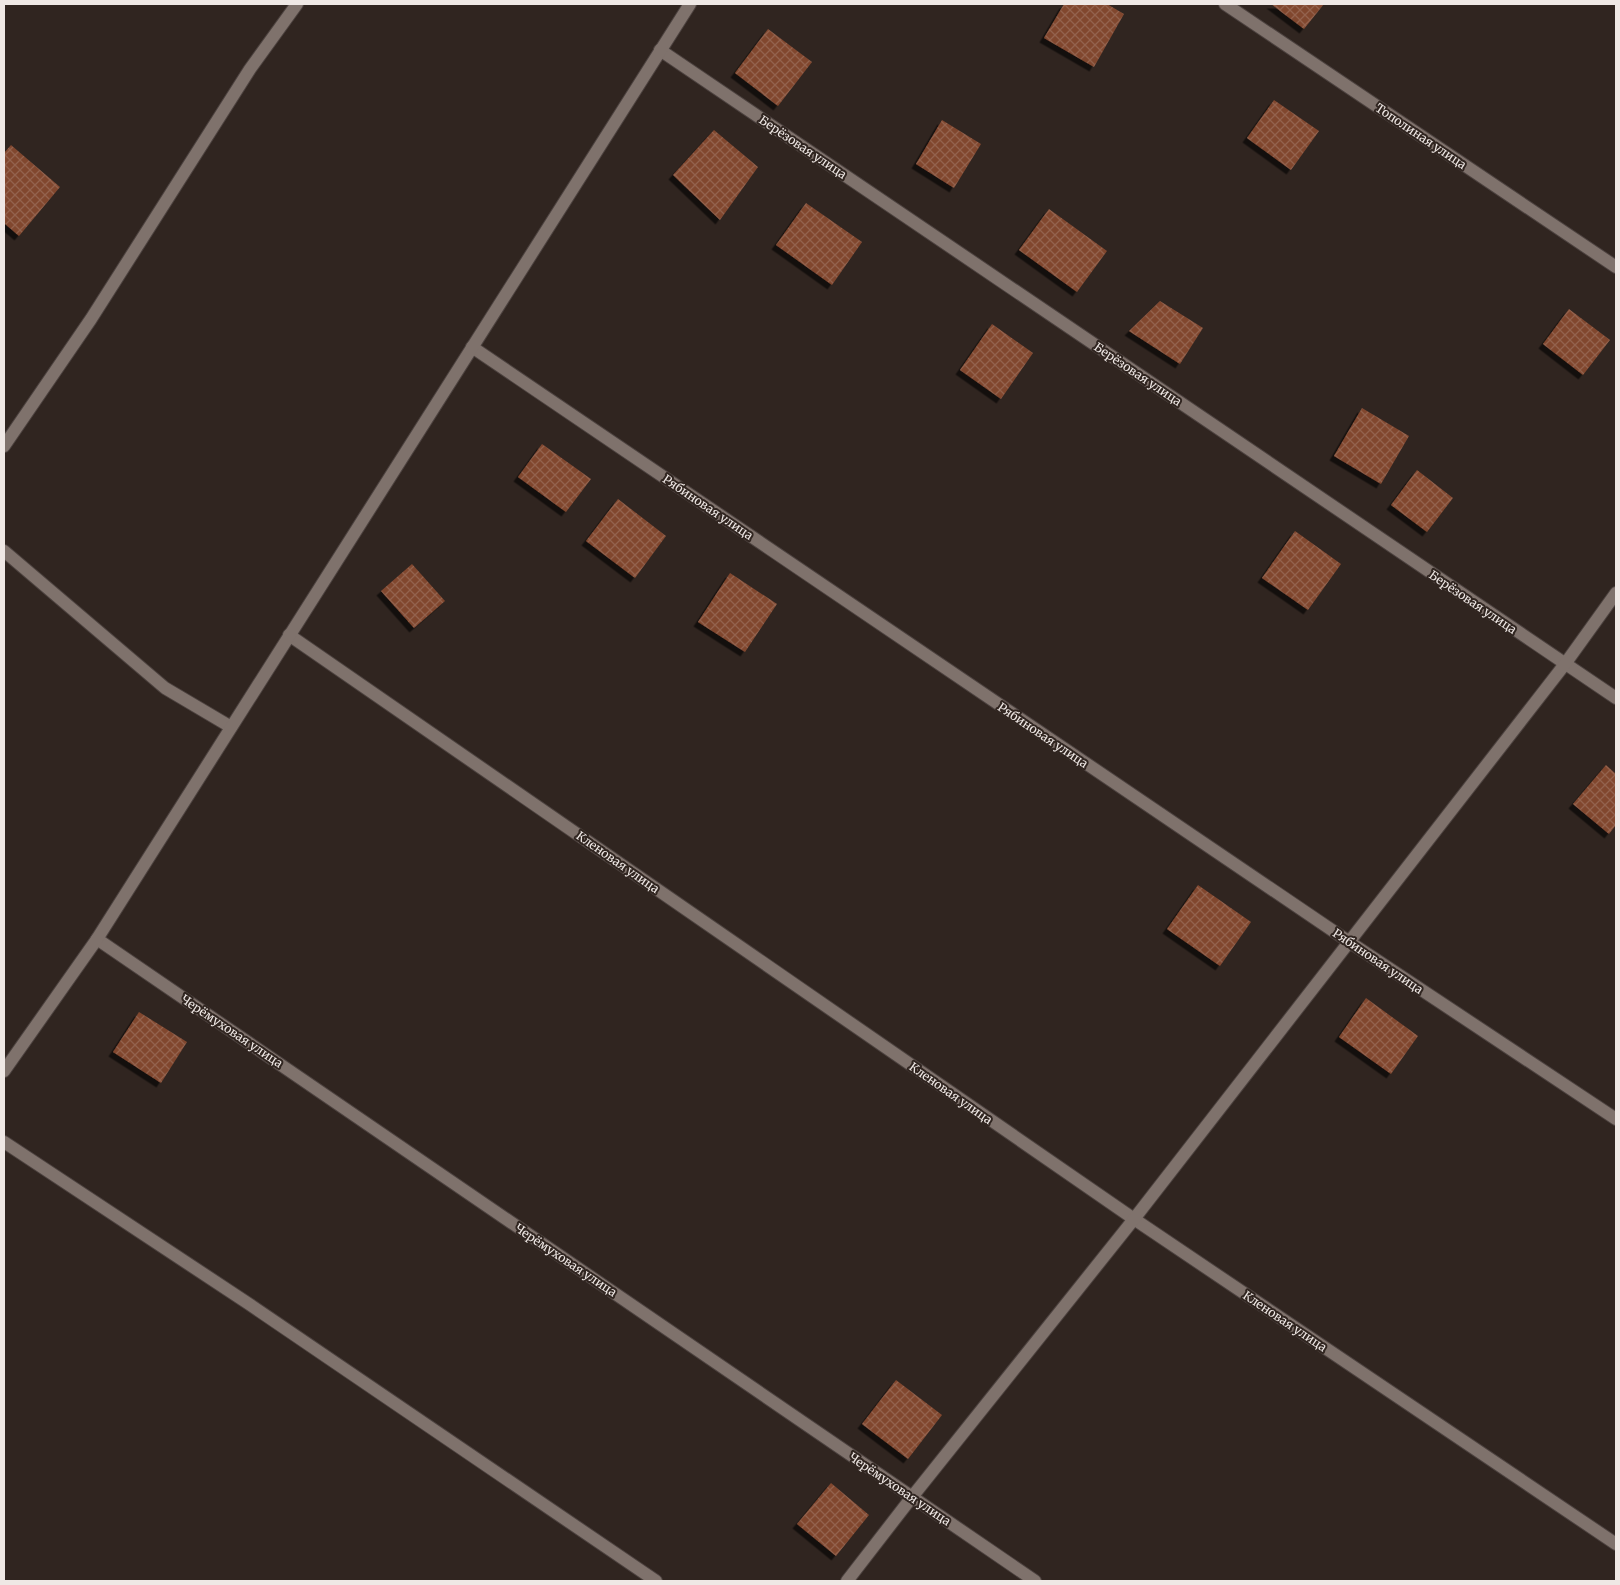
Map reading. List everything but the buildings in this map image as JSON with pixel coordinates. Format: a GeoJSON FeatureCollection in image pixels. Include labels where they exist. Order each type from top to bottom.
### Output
{"type":"FeatureCollection","features":[{"type":"Feature","properties":{"kind":"street"},"geometry":{"type":"LineString","coordinates":[[4,446],[91,319],[250,69],[297,4]]}},
{"type":"Feature","properties":{"kind":"street"},"geometry":{"type":"LineString","coordinates":[[4,1071],[97,939],[690,4]]}},
{"type":"Feature","properties":{"kind":"street","name":"Тополиная улица"},"geometry":{"type":"LineString","coordinates":[[1225,4],[1616,268]]}},
{"type":"Feature","properties":{"kind":"street","name":"Берёзовая улица"},"geometry":{"type":"LineString","coordinates":[[660,50],[1616,698]]}},
{"type":"Feature","properties":{"kind":"street","name":"Рябиновая улица"},"geometry":{"type":"LineString","coordinates":[[472,347],[1348,942],[1616,1119]]}},
{"type":"Feature","properties":{"kind":"street"},"geometry":{"type":"LineString","coordinates":[[4,551],[165,688],[231,727]]}},
{"type":"Feature","properties":{"kind":"street"},"geometry":{"type":"LineString","coordinates":[[847,1581],[912,1496],[1134,1219],[1565,664],[1616,593]]}},
{"type":"Feature","properties":{"kind":"street","name":"Кленовая улица"},"geometry":{"type":"LineString","coordinates":[[289,635],[1134,1219],[1616,1544]]}},
{"type":"Feature","properties":{"kind":"street","name":"Черёмуховая улица"},"geometry":{"type":"LineString","coordinates":[[97,939],[1035,1581]]}},
{"type":"Feature","properties":{"kind":"street"},"geometry":{"type":"LineString","coordinates":[[4,1142],[248,1304],[656,1581]]}}]}
